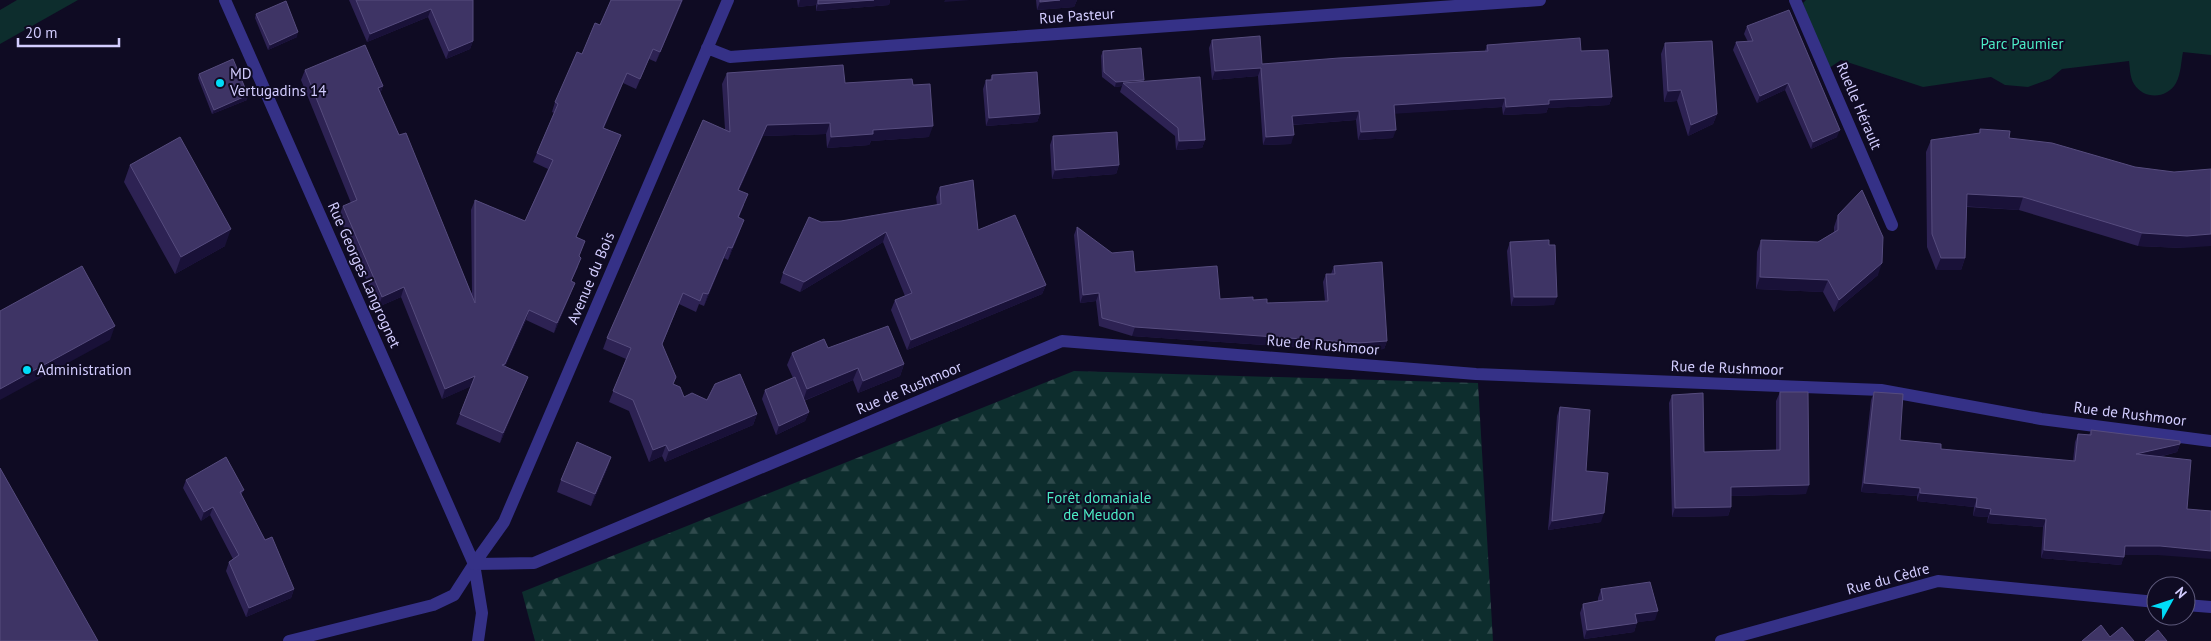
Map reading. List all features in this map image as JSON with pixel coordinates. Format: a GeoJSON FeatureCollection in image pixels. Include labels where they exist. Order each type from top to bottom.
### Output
{"type":"FeatureCollection","features":[{"type":"Feature","properties":{"kind":"street","name":"Rue Georges Langrognet"},"geometry":{"type":"LineString","coordinates":[[225,0],[474,564],[482,614],[478,641]]}},
{"type":"Feature","properties":{"kind":"street","name":"Avenue du Bois"},"geometry":{"type":"LineString","coordinates":[[289,641],[433,605],[454,595],[504,522],[728,0]]}},
{"type":"Feature","properties":{"kind":"street","name":"Rue Pasteur"},"geometry":{"type":"LineString","coordinates":[[707,48],[730,57],[1540,0]]}},
{"type":"Feature","properties":{"kind":"street","name":"Ruelle Hérault"},"geometry":{"type":"LineString","coordinates":[[1796,0],[1892,225]]}},
{"type":"Feature","properties":{"kind":"street","name":"Rue de Rushmoor"},"geometry":{"type":"LineString","coordinates":[[474,564],[534,563],[1062,341],[1476,374],[1881,390],[2041,419],[2211,441]]}},
{"type":"Feature","properties":{"kind":"street","name":"Rue du Cèdre"},"geometry":{"type":"LineString","coordinates":[[1721,641],[1938,581],[2146,601]]}},
{"type":"Feature","properties":{"kind":"street"},"geometry":{"type":"LineString","coordinates":[[2196,606],[2211,607]]}},
{"type":"Feature","properties":{"kind":"green space"},"geometry":{"type":"Polygon","coordinates":[[[17,0],[78,0],[0,44],[0,10],[17,0]]]}},
{"type":"Feature","properties":{"kind":"green space","name":"Parc Paumier"},"geometry":{"type":"Polygon","coordinates":[[[1806,0],[2211,0],[2211,55],[2183,52],[2176,83],[2167,92],[2155,96],[2144,93],[2134,84],[2129,61],[2062,69],[2050,79],[2028,87],[2005,85],[1991,77],[1923,87],[1841,60],[1826,70],[1803,3],[1806,0]]]}},
{"type":"Feature","properties":{"kind":"green space","name":"Forêt domaniale de Meudon"},"geometry":{"type":"Polygon","coordinates":[[[1074,371],[1478,383],[1493,641],[535,641],[522,592],[1074,371]]]}},
{"type":"Feature","properties":{"kind":"building"},"geometry":{"type":"Polygon","coordinates":[[[356,0],[473,0],[473,41],[449,51],[431,9],[370,34],[356,0]]]}},
{"type":"Feature","properties":{"kind":"building"},"geometry":{"type":"Polygon","coordinates":[[[611,0],[682,0],[660,52],[653,49],[640,79],[627,73],[603,128],[621,135],[576,237],[585,241],[579,256],[581,258],[571,281],[575,283],[557,323],[529,310],[505,364],[502,365],[528,377],[503,433],[460,414],[475,376],[445,389],[404,287],[382,297],[343,206],[357,200],[305,70],[365,45],[383,86],[378,88],[399,135],[406,133],[475,303],[475,200],[525,221],[553,160],[537,153],[558,104],[555,102],[577,52],[582,54],[595,23],[600,25],[611,0]]]}},
{"type":"Feature","properties":{"kind":"building"},"geometry":{"type":"Polygon","coordinates":[[[818,0],[874,0],[818,4],[818,0]]]}},
{"type":"Feature","properties":{"kind":"building"},"geometry":{"type":"Polygon","coordinates":[[[1040,0],[1060,0],[1040,2],[1040,0]]]}},
{"type":"Feature","properties":{"kind":"building"},"geometry":{"type":"Polygon","coordinates":[[[286,1],[298,32],[270,45],[256,14],[286,1]]]}},
{"type":"Feature","properties":{"kind":"building"},"geometry":{"type":"Polygon","coordinates":[[[1789,10],[1840,130],[1813,142],[1788,83],[1760,96],[1736,42],[1753,41],[1747,26],[1789,10]]]}},
{"type":"Feature","properties":{"kind":"building"},"geometry":{"type":"Polygon","coordinates":[[[1260,36],[1262,64],[1339,58],[1488,51],[1487,45],[1580,38],[1581,51],[1608,50],[1612,97],[1549,100],[1549,104],[1506,107],[1505,98],[1394,105],[1396,130],[1361,132],[1359,111],[1292,116],[1294,135],[1266,137],[1261,68],[1215,71],[1212,40],[1260,36]]]}},
{"type":"Feature","properties":{"kind":"building"},"geometry":{"type":"Polygon","coordinates":[[[1712,41],[1717,114],[1691,125],[1681,90],[1668,91],[1665,43],[1712,41]]]}},
{"type":"Feature","properties":{"kind":"building"},"geometry":{"type":"Polygon","coordinates":[[[1141,48],[1144,80],[1116,82],[1104,72],[1103,51],[1141,48]]]}},
{"type":"Feature","properties":{"kind":"building","name":"MD Vertugadins 14"},"geometry":{"type":"Polygon","coordinates":[[[233,59],[248,95],[214,110],[199,74],[233,59]]]}},
{"type":"Feature","properties":{"kind":"building"},"geometry":{"type":"Polygon","coordinates":[[[843,65],[845,83],[912,79],[913,85],[930,84],[933,126],[873,130],[873,134],[831,137],[830,123],[767,125],[738,190],[748,194],[738,217],[744,220],[732,248],[728,247],[708,294],[703,293],[700,301],[683,293],[662,344],[676,377],[673,384],[680,387],[684,397],[692,393],[707,400],[715,384],[740,374],[757,414],[669,451],[666,445],[653,450],[633,400],[613,391],[631,348],[607,338],[703,120],[730,132],[727,73],[843,65]]]}},
{"type":"Feature","properties":{"kind":"building"},"geometry":{"type":"Polygon","coordinates":[[[1037,72],[1040,114],[989,118],[986,80],[992,80],[992,75],[1037,72]]]}},
{"type":"Feature","properties":{"kind":"building"},"geometry":{"type":"Polygon","coordinates":[[[1200,77],[1205,140],[1179,141],[1178,128],[1123,83],[1200,77]]]}},
{"type":"Feature","properties":{"kind":"building"},"geometry":{"type":"Polygon","coordinates":[[[1980,129],[2010,131],[2009,138],[2052,143],[2135,167],[2174,172],[2211,169],[2211,234],[2187,236],[2142,233],[2023,197],[1967,194],[1965,258],[1941,258],[1932,234],[1931,140],[1980,133],[1980,129]]]}},
{"type":"Feature","properties":{"kind":"building"},"geometry":{"type":"Polygon","coordinates":[[[1117,132],[1119,165],[1055,170],[1053,136],[1117,132]]]}},
{"type":"Feature","properties":{"kind":"building"},"geometry":{"type":"Polygon","coordinates":[[[180,137],[231,229],[181,257],[130,165],[180,137]]]}},
{"type":"Feature","properties":{"kind":"building"},"geometry":{"type":"Polygon","coordinates":[[[973,180],[978,230],[1015,215],[1046,285],[911,340],[895,300],[912,293],[886,232],[804,282],[783,273],[809,217],[821,222],[841,221],[941,204],[940,187],[973,180]]]}},
{"type":"Feature","properties":{"kind":"building"},"geometry":{"type":"Polygon","coordinates":[[[1862,190],[1883,237],[1882,263],[1839,300],[1828,280],[1760,277],[1761,240],[1818,242],[1838,230],[1838,215],[1862,190]]]}},
{"type":"Feature","properties":{"kind":"building"},"geometry":{"type":"Polygon","coordinates":[[[1077,227],[1112,253],[1133,251],[1135,272],[1217,266],[1220,299],[1253,297],[1253,300],[1267,299],[1267,303],[1328,301],[1326,274],[1335,274],[1334,266],[1382,262],[1387,341],[1358,343],[1135,327],[1102,318],[1099,293],[1083,295],[1077,227]]]}},
{"type":"Feature","properties":{"kind":"building"},"geometry":{"type":"Polygon","coordinates":[[[1549,240],[1549,245],[1555,245],[1557,297],[1514,297],[1510,242],[1549,240]]]}},
{"type":"Feature","properties":{"kind":"building","name":"Administration"},"geometry":{"type":"Polygon","coordinates":[[[82,266],[115,326],[0,389],[0,311],[82,266]]]}},
{"type":"Feature","properties":{"kind":"building"},"geometry":{"type":"Polygon","coordinates":[[[888,326],[904,364],[863,381],[858,368],[807,389],[792,353],[824,339],[828,348],[888,326]]]}},
{"type":"Feature","properties":{"kind":"building"},"geometry":{"type":"Polygon","coordinates":[[[795,377],[809,412],[779,426],[765,390],[795,377]]]}},
{"type":"Feature","properties":{"kind":"building"},"geometry":{"type":"Polygon","coordinates":[[[1780,392],[1808,392],[1809,485],[1731,487],[1731,507],[1675,508],[1672,395],[1703,393],[1704,452],[1780,450],[1780,392]]]}},
{"type":"Feature","properties":{"kind":"building"},"geometry":{"type":"Polygon","coordinates":[[[1874,392],[1903,394],[1900,440],[1941,444],[1941,449],[2075,461],[2078,434],[2091,435],[2091,430],[2180,441],[2180,444],[2136,454],[2191,460],[2187,509],[2211,511],[2211,551],[2160,546],[2125,546],[2124,557],[2044,550],[2046,519],[1990,514],[1991,509],[1976,507],[1977,498],[1920,493],[1920,488],[1864,483],[1874,392]]]}},
{"type":"Feature","properties":{"kind":"building"},"geometry":{"type":"Polygon","coordinates":[[[1560,407],[1590,410],[1586,471],[1608,473],[1604,513],[1552,521],[1560,407]]]}},
{"type":"Feature","properties":{"kind":"building"},"geometry":{"type":"Polygon","coordinates":[[[577,442],[611,457],[595,494],[561,480],[577,442]]]}},
{"type":"Feature","properties":{"kind":"building"},"geometry":{"type":"Polygon","coordinates":[[[226,457],[244,490],[240,492],[265,540],[272,537],[294,589],[249,608],[229,562],[239,555],[213,507],[204,512],[186,480],[226,457]]]}},
{"type":"Feature","properties":{"kind":"building"},"geometry":{"type":"Polygon","coordinates":[[[0,468],[98,641],[0,641],[0,468]]]}},
{"type":"Feature","properties":{"kind":"building"},"geometry":{"type":"Polygon","coordinates":[[[1650,582],[1658,611],[1635,614],[1637,623],[1587,630],[1583,604],[1603,600],[1601,589],[1650,582]]]}},
{"type":"Feature","properties":{"kind":"building"},"geometry":{"type":"Polygon","coordinates":[[[2101,625],[2110,637],[2122,627],[2134,641],[2082,641],[2101,625]]]}},
{"type":"Feature","properties":{"kind":"building"},"geometry":{"type":"Polygon","coordinates":[[[2158,630],[2167,641],[2145,641],[2158,630]]]}},
{"type":"Feature","properties":{"kind":"place","name":"MD Vertugadins 14"},"geometry":{"type":"Point","coordinates":[220,83]}},
{"type":"Feature","properties":{"kind":"place","name":"Administration"},"geometry":{"type":"Point","coordinates":[27,370]}}]}
